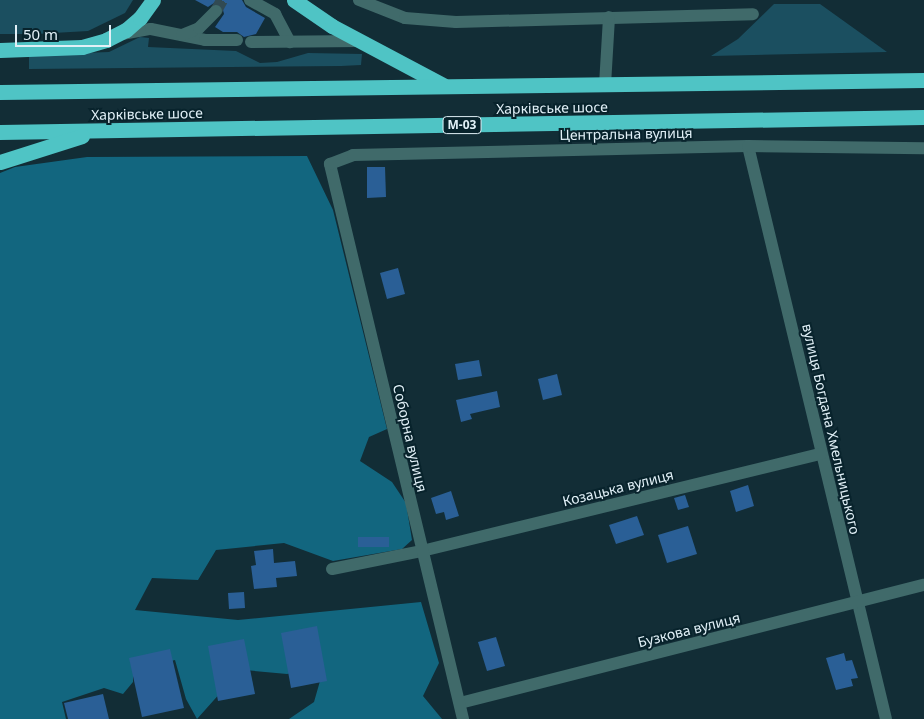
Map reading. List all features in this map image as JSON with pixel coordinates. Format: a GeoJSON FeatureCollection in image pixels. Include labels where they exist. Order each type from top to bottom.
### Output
{"type":"FeatureCollection","features":[{"type":"Feature","properties":{"kind":"highway"},"geometry":{"type":"LineString","coordinates":[[0,50],[82,47],[114,36],[140,18],[153,0]]}},
{"type":"Feature","properties":{"kind":"highway"},"geometry":{"type":"LineString","coordinates":[[295,0],[332,26],[445,86]]}},
{"type":"Feature","properties":{"kind":"highway","name":"Харківське шосе"},"geometry":{"type":"LineString","coordinates":[[0,92],[924,80]]}},
{"type":"Feature","properties":{"kind":"highway","name":"Харківське шосе"},"geometry":{"type":"LineString","coordinates":[[0,132],[924,117]]}},
{"type":"Feature","properties":{"kind":"highway"},"geometry":{"type":"LineString","coordinates":[[0,162],[100,131]]}},
{"type":"Feature","properties":{"kind":"street"},"geometry":{"type":"LineString","coordinates":[[250,0],[275,14],[290,42]]}},
{"type":"Feature","properties":{"kind":"street"},"geometry":{"type":"LineString","coordinates":[[359,0],[405,18],[456,22],[753,14]]}},
{"type":"Feature","properties":{"kind":"street"},"geometry":{"type":"LineString","coordinates":[[182,35],[199,28],[216,11]]}},
{"type":"Feature","properties":{"kind":"street"},"geometry":{"type":"LineString","coordinates":[[605,85],[609,17]]}},
{"type":"Feature","properties":{"kind":"street"},"geometry":{"type":"LineString","coordinates":[[114,36],[134,30],[182,35],[205,40],[237,40]]}},
{"type":"Feature","properties":{"kind":"street"},"geometry":{"type":"LineString","coordinates":[[251,42],[361,41]]}},
{"type":"Feature","properties":{"kind":"street","name":"Центральна вулиця"},"geometry":{"type":"LineString","coordinates":[[330,164],[353,155],[748,146],[924,148]]}},
{"type":"Feature","properties":{"kind":"street","name":"вулиця Богдана Хмельницького"},"geometry":{"type":"LineString","coordinates":[[748,146],[886,719]]}},
{"type":"Feature","properties":{"kind":"street","name":"Соборна вулиця"},"geometry":{"type":"LineString","coordinates":[[330,164],[463,719]]}},
{"type":"Feature","properties":{"kind":"street","name":"Козацька вулиця"},"geometry":{"type":"LineString","coordinates":[[332,569],[422,551],[821,454]]}},
{"type":"Feature","properties":{"kind":"street","name":"Бузкова вулиця"},"geometry":{"type":"LineString","coordinates":[[460,703],[924,585]]}},
{"type":"Feature","properties":{"kind":"shaded area"},"geometry":{"type":"Polygon","coordinates":[[[0,0],[133,0],[125,13],[88,31],[0,34],[0,0]]]}},
{"type":"Feature","properties":{"kind":"shaded area"},"geometry":{"type":"Polygon","coordinates":[[[774,4],[820,4],[887,52],[711,56],[738,39],[774,4]]]}},
{"type":"Feature","properties":{"kind":"shaded area"},"geometry":{"type":"Polygon","coordinates":[[[140,37],[149,38],[148,47],[236,51],[260,63],[277,62],[308,53],[362,54],[361,65],[29,69],[29,55],[109,52],[140,37]]]}},
{"type":"Feature","properties":{"kind":"shaded area"},"geometry":{"type":"Polygon","coordinates":[[[307,156],[333,210],[387,429],[369,437],[360,461],[392,482],[406,503],[412,540],[402,549],[333,561],[284,543],[216,550],[198,580],[152,578],[135,610],[238,620],[421,602],[439,663],[423,696],[442,719],[289,719],[314,702],[324,667],[287,674],[223,668],[222,691],[197,719],[186,699],[175,660],[133,670],[133,682],[123,694],[104,688],[62,702],[66,719],[0,719],[0,173],[15,167],[87,157],[307,156]]]}},
{"type":"Feature","properties":{"kind":"building"},"geometry":{"type":"Polygon","coordinates":[[[195,0],[242,0],[246,7],[265,18],[256,34],[244,37],[237,32],[223,32],[215,27],[224,14],[222,6],[214,3],[208,7],[195,0]]]}},
{"type":"Feature","properties":{"kind":"building"},"geometry":{"type":"Polygon","coordinates":[[[367,167],[385,167],[386,197],[367,198],[367,167]]]}},
{"type":"Feature","properties":{"kind":"building"},"geometry":{"type":"Polygon","coordinates":[[[398,268],[405,294],[387,299],[380,273],[398,268]]]}},
{"type":"Feature","properties":{"kind":"building"},"geometry":{"type":"Polygon","coordinates":[[[479,360],[482,376],[458,380],[455,364],[479,360]]]}},
{"type":"Feature","properties":{"kind":"building"},"geometry":{"type":"Polygon","coordinates":[[[557,374],[562,395],[543,400],[538,379],[557,374]]]}},
{"type":"Feature","properties":{"kind":"building"},"geometry":{"type":"Polygon","coordinates":[[[497,391],[500,407],[470,414],[472,419],[461,422],[456,400],[497,391]]]}},
{"type":"Feature","properties":{"kind":"building"},"geometry":{"type":"Polygon","coordinates":[[[748,485],[754,506],[736,512],[730,491],[748,485]]]}},
{"type":"Feature","properties":{"kind":"building"},"geometry":{"type":"Polygon","coordinates":[[[451,491],[459,516],[446,520],[444,512],[436,514],[431,498],[451,491]]]}},
{"type":"Feature","properties":{"kind":"building"},"geometry":{"type":"Polygon","coordinates":[[[685,495],[689,507],[678,510],[674,498],[685,495]]]}},
{"type":"Feature","properties":{"kind":"building"},"geometry":{"type":"Polygon","coordinates":[[[637,516],[644,535],[616,544],[609,525],[637,516]]]}},
{"type":"Feature","properties":{"kind":"building"},"geometry":{"type":"Polygon","coordinates":[[[688,526],[697,554],[667,563],[658,535],[688,526]]]}},
{"type":"Feature","properties":{"kind":"building"},"geometry":{"type":"Polygon","coordinates":[[[358,537],[389,537],[389,547],[358,547],[358,537]]]}},
{"type":"Feature","properties":{"kind":"building"},"geometry":{"type":"Polygon","coordinates":[[[273,549],[274,563],[295,561],[297,576],[276,578],[277,587],[254,589],[251,566],[256,565],[254,551],[273,549]]]}},
{"type":"Feature","properties":{"kind":"building"},"geometry":{"type":"Polygon","coordinates":[[[244,592],[245,608],[229,609],[228,593],[244,592]]]}},
{"type":"Feature","properties":{"kind":"building"},"geometry":{"type":"Polygon","coordinates":[[[317,626],[327,681],[291,688],[281,633],[317,626]]]}},
{"type":"Feature","properties":{"kind":"building"},"geometry":{"type":"Polygon","coordinates":[[[496,637],[505,666],[487,671],[478,642],[496,637]]]}},
{"type":"Feature","properties":{"kind":"building"},"geometry":{"type":"Polygon","coordinates":[[[244,639],[255,694],[218,701],[208,646],[244,639]]]}},
{"type":"Feature","properties":{"kind":"building"},"geometry":{"type":"Polygon","coordinates":[[[170,649],[184,708],[142,717],[129,658],[170,649]]]}},
{"type":"Feature","properties":{"kind":"building"},"geometry":{"type":"Polygon","coordinates":[[[844,653],[846,661],[852,660],[858,678],[851,679],[853,686],[836,690],[826,658],[844,653]]]}},
{"type":"Feature","properties":{"kind":"building"},"geometry":{"type":"Polygon","coordinates":[[[103,694],[109,719],[68,719],[64,703],[103,694]]]}},
{"type":"Feature","properties":{"kind":"tunnel"},"geometry":{"type":"LineString","coordinates":[[216,11],[222,0]]}}]}
